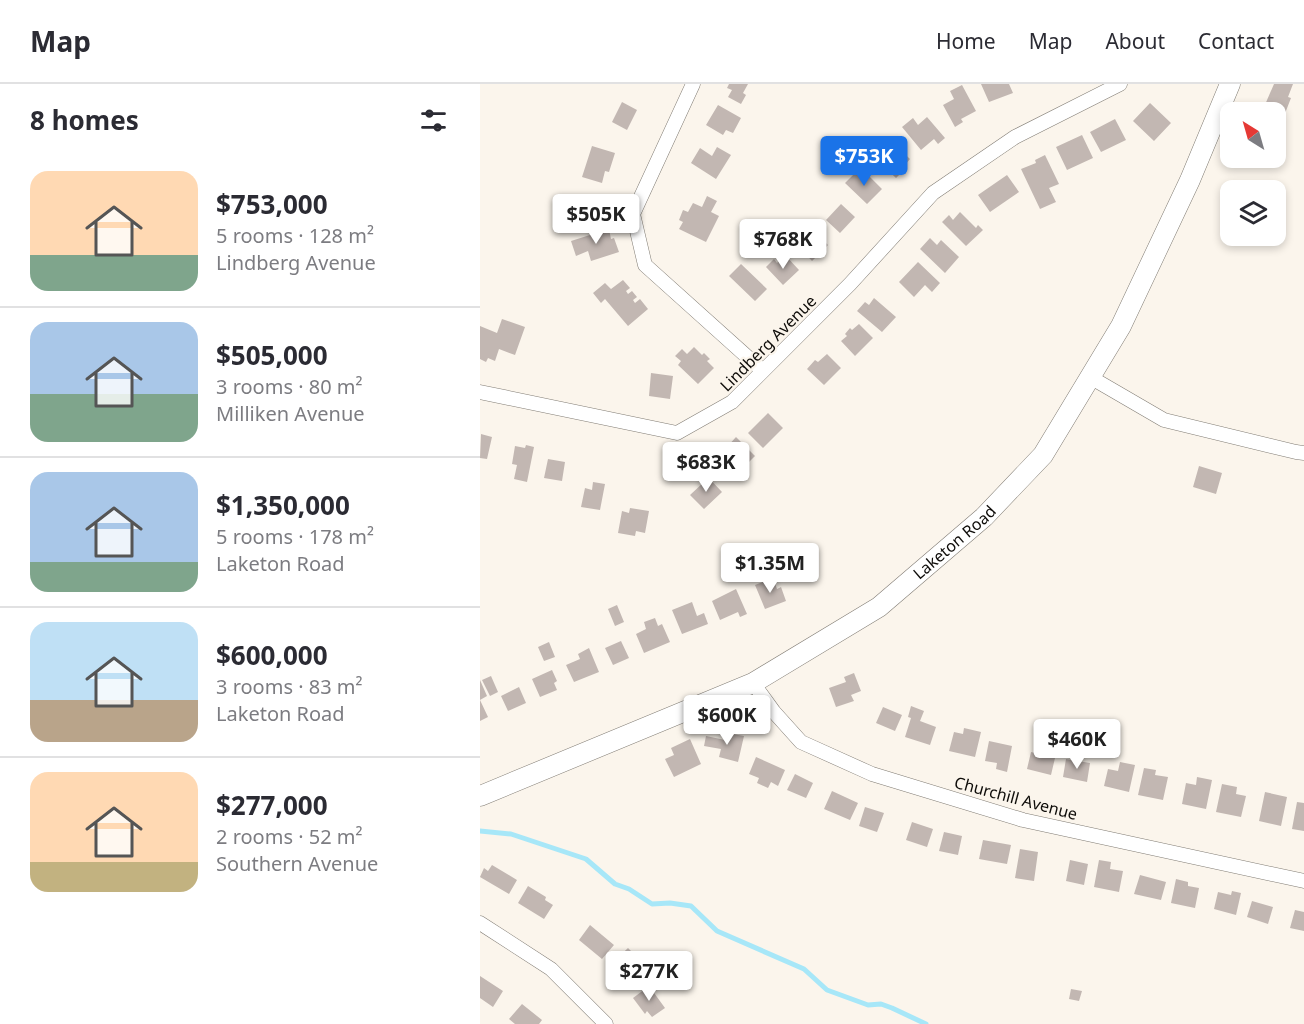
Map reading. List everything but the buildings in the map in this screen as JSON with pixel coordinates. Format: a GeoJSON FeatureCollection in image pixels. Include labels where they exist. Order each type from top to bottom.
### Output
{"type":"FeatureCollection","features":[{"type":"Feature","properties":{"kind":"street"},"geometry":{"type":"LineString","coordinates":[[693,84],[633,214],[645,265],[763,371]]}},
{"type":"Feature","properties":{"kind":"street","name":"Lindberg Avenue"},"geometry":{"type":"LineString","coordinates":[[480,392],[677,433],[732,402],[850,284],[933,193],[1015,136],[1120,84]]}},
{"type":"Feature","properties":{"kind":"street","name":"Laketon Road"},"geometry":{"type":"LineString","coordinates":[[480,796],[753,683],[879,607],[984,517],[1043,455],[1122,326],[1190,180],[1230,84]]}},
{"type":"Feature","properties":{"kind":"street"},"geometry":{"type":"LineString","coordinates":[[1090,377],[1164,420],[1304,453]]}},
{"type":"Feature","properties":{"kind":"street","name":"Churchill Avenue"},"geometry":{"type":"LineString","coordinates":[[753,683],[774,712],[801,742],[872,774],[1023,820],[1304,881]]}},
{"type":"Feature","properties":{"kind":"street"},"geometry":{"type":"LineString","coordinates":[[480,923],[551,969],[606,1024]]}},
{"type":"Feature","properties":{"kind":"waterway"},"geometry":{"type":"LineString","coordinates":[[480,831],[511,834],[586,859],[615,884],[629,889],[652,904],[670,903],[691,906],[717,931],[804,969],[827,990],[868,1005],[881,1004],[926,1024]]}}]}
